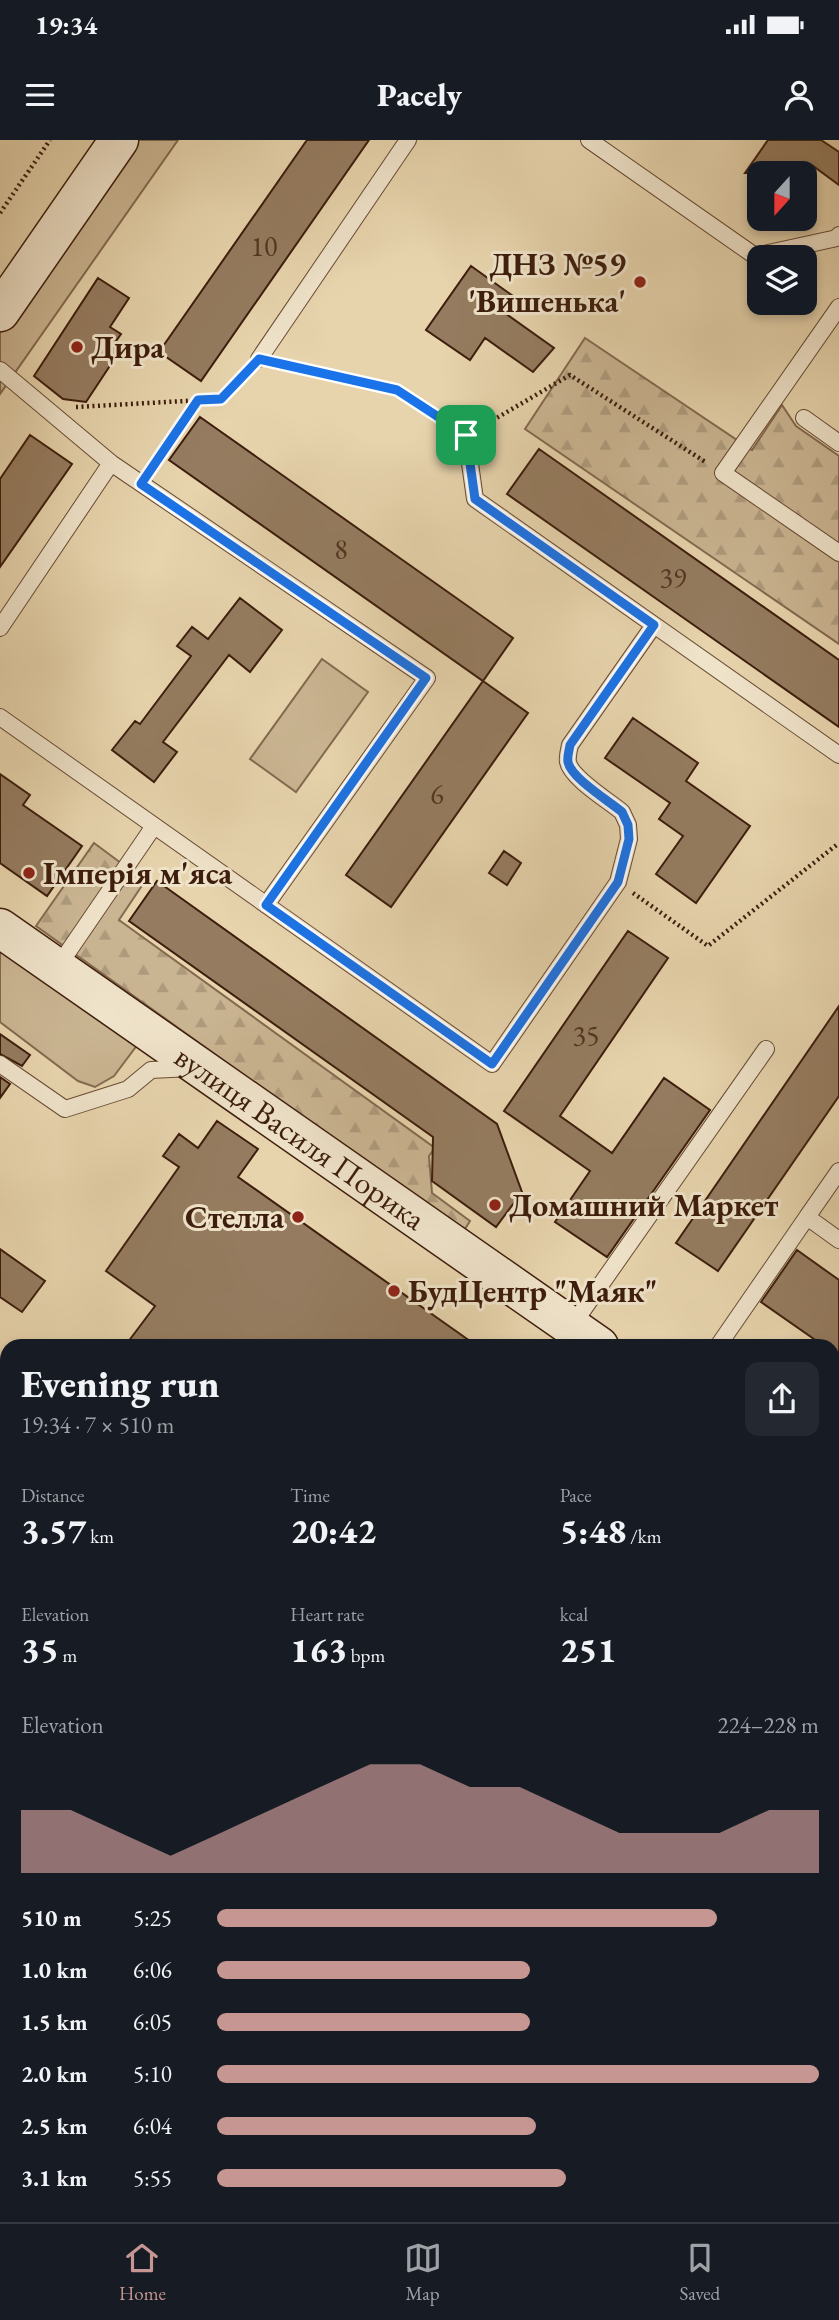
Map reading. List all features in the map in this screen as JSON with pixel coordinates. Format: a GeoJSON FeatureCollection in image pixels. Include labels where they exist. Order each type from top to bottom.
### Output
{"type":"FeatureCollection","features":[{"type":"Feature","properties":{"kind":"street"},"geometry":{"type":"LineString","coordinates":[[0,312],[120,140]]}},
{"type":"Feature","properties":{"kind":"street","name":"вулиця Василя Порика"},"geometry":{"type":"LineString","coordinates":[[0,928],[585,1336]]}},
{"type":"Feature","properties":{"kind":"lane"},"geometry":{"type":"LineString","coordinates":[[259,359],[408,140]]}},
{"type":"Feature","properties":{"kind":"lane"},"geometry":{"type":"LineString","coordinates":[[589,140],[755,256],[837,238],[839,235]]}},
{"type":"Feature","properties":{"kind":"lane"},"geometry":{"type":"LineString","coordinates":[[839,307],[723,473],[839,553]]}},
{"type":"Feature","properties":{"kind":"lane"},"geometry":{"type":"LineString","coordinates":[[0,370],[111,463],[426,678],[266,905]]}},
{"type":"Feature","properties":{"kind":"lane"},"geometry":{"type":"LineString","coordinates":[[804,418],[839,443]]}},
{"type":"Feature","properties":{"kind":"lane"},"geometry":{"type":"LineString","coordinates":[[466,435],[475,499],[839,755]]}},
{"type":"Feature","properties":{"kind":"lane"},"geometry":{"type":"LineString","coordinates":[[0,628],[111,463]]}},
{"type":"Feature","properties":{"kind":"lane"},"geometry":{"type":"LineString","coordinates":[[0,717],[492,1064],[618,882],[629,839],[626,818],[576,776],[568,761],[568,753],[570,745],[654,625]]}},
{"type":"Feature","properties":{"kind":"lane"},"geometry":{"type":"LineString","coordinates":[[57,968],[154,826]]}},
{"type":"Feature","properties":{"kind":"lane"},"geometry":{"type":"LineString","coordinates":[[585,1336],[766,1049]]}},
{"type":"Feature","properties":{"kind":"lane"},"geometry":{"type":"LineString","coordinates":[[0,1064],[65,1109],[128,1089],[151,1070],[201,1068]]}},
{"type":"Feature","properties":{"kind":"lane"},"geometry":{"type":"LineString","coordinates":[[723,1339],[839,1171]]}},
{"type":"Feature","properties":{"kind":"lane"},"geometry":{"type":"LineString","coordinates":[[807,1217],[839,1240]]}},
{"type":"Feature","properties":{"kind":"path"},"geometry":{"type":"LineString","coordinates":[[0,213],[50,140]]}},
{"type":"Feature","properties":{"kind":"path"},"geometry":{"type":"LineString","coordinates":[[48,408],[221,399],[259,359],[397,390],[466,435],[570,375],[723,473]]}},
{"type":"Feature","properties":{"kind":"path"},"geometry":{"type":"LineString","coordinates":[[141,484],[198,400]]}},
{"type":"Feature","properties":{"kind":"path"},"geometry":{"type":"LineString","coordinates":[[618,882],[708,946],[839,843]]}},
{"type":"Feature","properties":{"kind":"green space"},"geometry":{"type":"Polygon","coordinates":[[[119,140],[178,140],[0,394],[0,312],[119,140]]]}},
{"type":"Feature","properties":{"kind":"green space"},"geometry":{"type":"Polygon","coordinates":[[[585,338],[752,450],[782,405],[796,426],[839,456],[839,644],[525,429],[585,338]]]}},
{"type":"Feature","properties":{"kind":"green space"},"geometry":{"type":"Polygon","coordinates":[[[322,659],[368,692],[296,792],[250,759],[322,659]]]}},
{"type":"Feature","properties":{"kind":"green space"},"geometry":{"type":"Polygon","coordinates":[[[94,843],[145,881],[119,920],[435,1148],[429,1156],[432,1193],[470,1221],[463,1232],[36,926],[94,843]]]}},
{"type":"Feature","properties":{"kind":"green space"},"geometry":{"type":"Polygon","coordinates":[[[0,944],[138,1044],[114,1076],[95,1087],[78,1081],[0,1022],[0,944]]]}},
{"type":"Feature","properties":{"kind":"building"},"geometry":{"type":"Polygon","coordinates":[[[307,140],[369,140],[201,381],[159,352],[307,140]]]}},
{"type":"Feature","properties":{"kind":"building"},"geometry":{"type":"Polygon","coordinates":[[[768,140],[821,140],[839,152],[839,185],[817,169],[817,161],[753,161],[768,140]]]}},
{"type":"Feature","properties":{"kind":"building"},"geometry":{"type":"Polygon","coordinates":[[[471,266],[513,296],[502,311],[554,348],[533,372],[485,338],[470,360],[426,330],[471,266]]]}},
{"type":"Feature","properties":{"kind":"building"},"geometry":{"type":"Polygon","coordinates":[[[98,278],[129,298],[110,327],[121,334],[114,344],[121,349],[86,402],[63,399],[34,376],[98,278]]]}},
{"type":"Feature","properties":{"kind":"building"},"geometry":{"type":"Polygon","coordinates":[[[200,417],[513,638],[483,681],[169,460],[200,417]]]}},
{"type":"Feature","properties":{"kind":"building"},"geometry":{"type":"Polygon","coordinates":[[[30,435],[72,464],[0,567],[0,479],[30,435]]]}},
{"type":"Feature","properties":{"kind":"building"},"geometry":{"type":"Polygon","coordinates":[[[539,449],[839,660],[839,727],[507,494],[539,449]]]}},
{"type":"Feature","properties":{"kind":"building"},"geometry":{"type":"Polygon","coordinates":[[[240,598],[282,630],[250,672],[229,655],[163,742],[177,752],[154,782],[112,750],[135,721],[140,724],[191,656],[177,646],[192,627],[208,639],[240,598]]]}},
{"type":"Feature","properties":{"kind":"building"},"geometry":{"type":"Polygon","coordinates":[[[483,681],[528,713],[391,907],[346,875],[483,681]]]}},
{"type":"Feature","properties":{"kind":"building"},"geometry":{"type":"Polygon","coordinates":[[[633,718],[698,763],[686,781],[750,826],[696,903],[656,874],[683,836],[659,819],[670,803],[605,758],[633,718]]]}},
{"type":"Feature","properties":{"kind":"building"},"geometry":{"type":"Polygon","coordinates":[[[0,774],[30,795],[23,805],[82,846],[47,896],[0,863],[0,774]]]}},
{"type":"Feature","properties":{"kind":"building"},"geometry":{"type":"Polygon","coordinates":[[[504,851],[521,863],[507,885],[489,873],[504,851]]]}},
{"type":"Feature","properties":{"kind":"building"},"geometry":{"type":"Polygon","coordinates":[[[157,881],[497,1124],[522,1192],[496,1227],[432,1181],[433,1137],[129,921],[157,881]]]}},
{"type":"Feature","properties":{"kind":"building"},"geometry":{"type":"Polygon","coordinates":[[[628,931],[668,958],[560,1116],[612,1153],[664,1078],[710,1110],[607,1257],[555,1222],[590,1171],[504,1111],[628,931]]]}},
{"type":"Feature","properties":{"kind":"building"},"geometry":{"type":"Polygon","coordinates":[[[839,1006],[839,1096],[718,1271],[676,1243],[839,1006]]]}},
{"type":"Feature","properties":{"kind":"building"},"geometry":{"type":"Polygon","coordinates":[[[0,1034],[30,1055],[22,1066],[0,1054],[0,1034]]]}},
{"type":"Feature","properties":{"kind":"building"},"geometry":{"type":"Polygon","coordinates":[[[0,1077],[10,1084],[0,1098],[0,1077]]]}},
{"type":"Feature","properties":{"kind":"building"},"geometry":{"type":"Polygon","coordinates":[[[217,1121],[258,1149],[238,1177],[467,1339],[130,1339],[155,1306],[106,1271],[179,1167],[163,1156],[179,1134],[198,1148],[217,1121]]]}},
{"type":"Feature","properties":{"kind":"building"},"geometry":{"type":"Polygon","coordinates":[[[0,1249],[45,1281],[22,1312],[0,1297],[0,1249]]]}},
{"type":"Feature","properties":{"kind":"building"},"geometry":{"type":"Polygon","coordinates":[[[797,1250],[839,1280],[839,1339],[814,1339],[761,1302],[797,1250]]]}},
{"type":"Feature","properties":{"kind":"place","name":"ДНЗ №59 'Вишенька'"},"geometry":{"type":"Point","coordinates":[640,282]}},
{"type":"Feature","properties":{"kind":"place","name":"Дира"},"geometry":{"type":"Point","coordinates":[77,347]}},
{"type":"Feature","properties":{"kind":"place","name":"Імперія м'яса"},"geometry":{"type":"Point","coordinates":[29,873]}},
{"type":"Feature","properties":{"kind":"place","name":"Домашний Маркет"},"geometry":{"type":"Point","coordinates":[495,1205]}},
{"type":"Feature","properties":{"kind":"place","name":"Стелла"},"geometry":{"type":"Point","coordinates":[298,1217]}},
{"type":"Feature","properties":{"kind":"place","name":"БудЦентр \"Маяк\""},"geometry":{"type":"Point","coordinates":[394,1291]}},
{"type":"Feature","properties":{"kind":"route"},"geometry":{"type":"LineString","coordinates":[[259,359],[397,390],[466,435],[475,499],[654,625],[570,745],[568,753],[568,761],[576,776],[626,818],[629,839],[618,882],[492,1064],[266,905],[426,678],[141,484],[198,400],[221,399],[259,359]]}}]}
